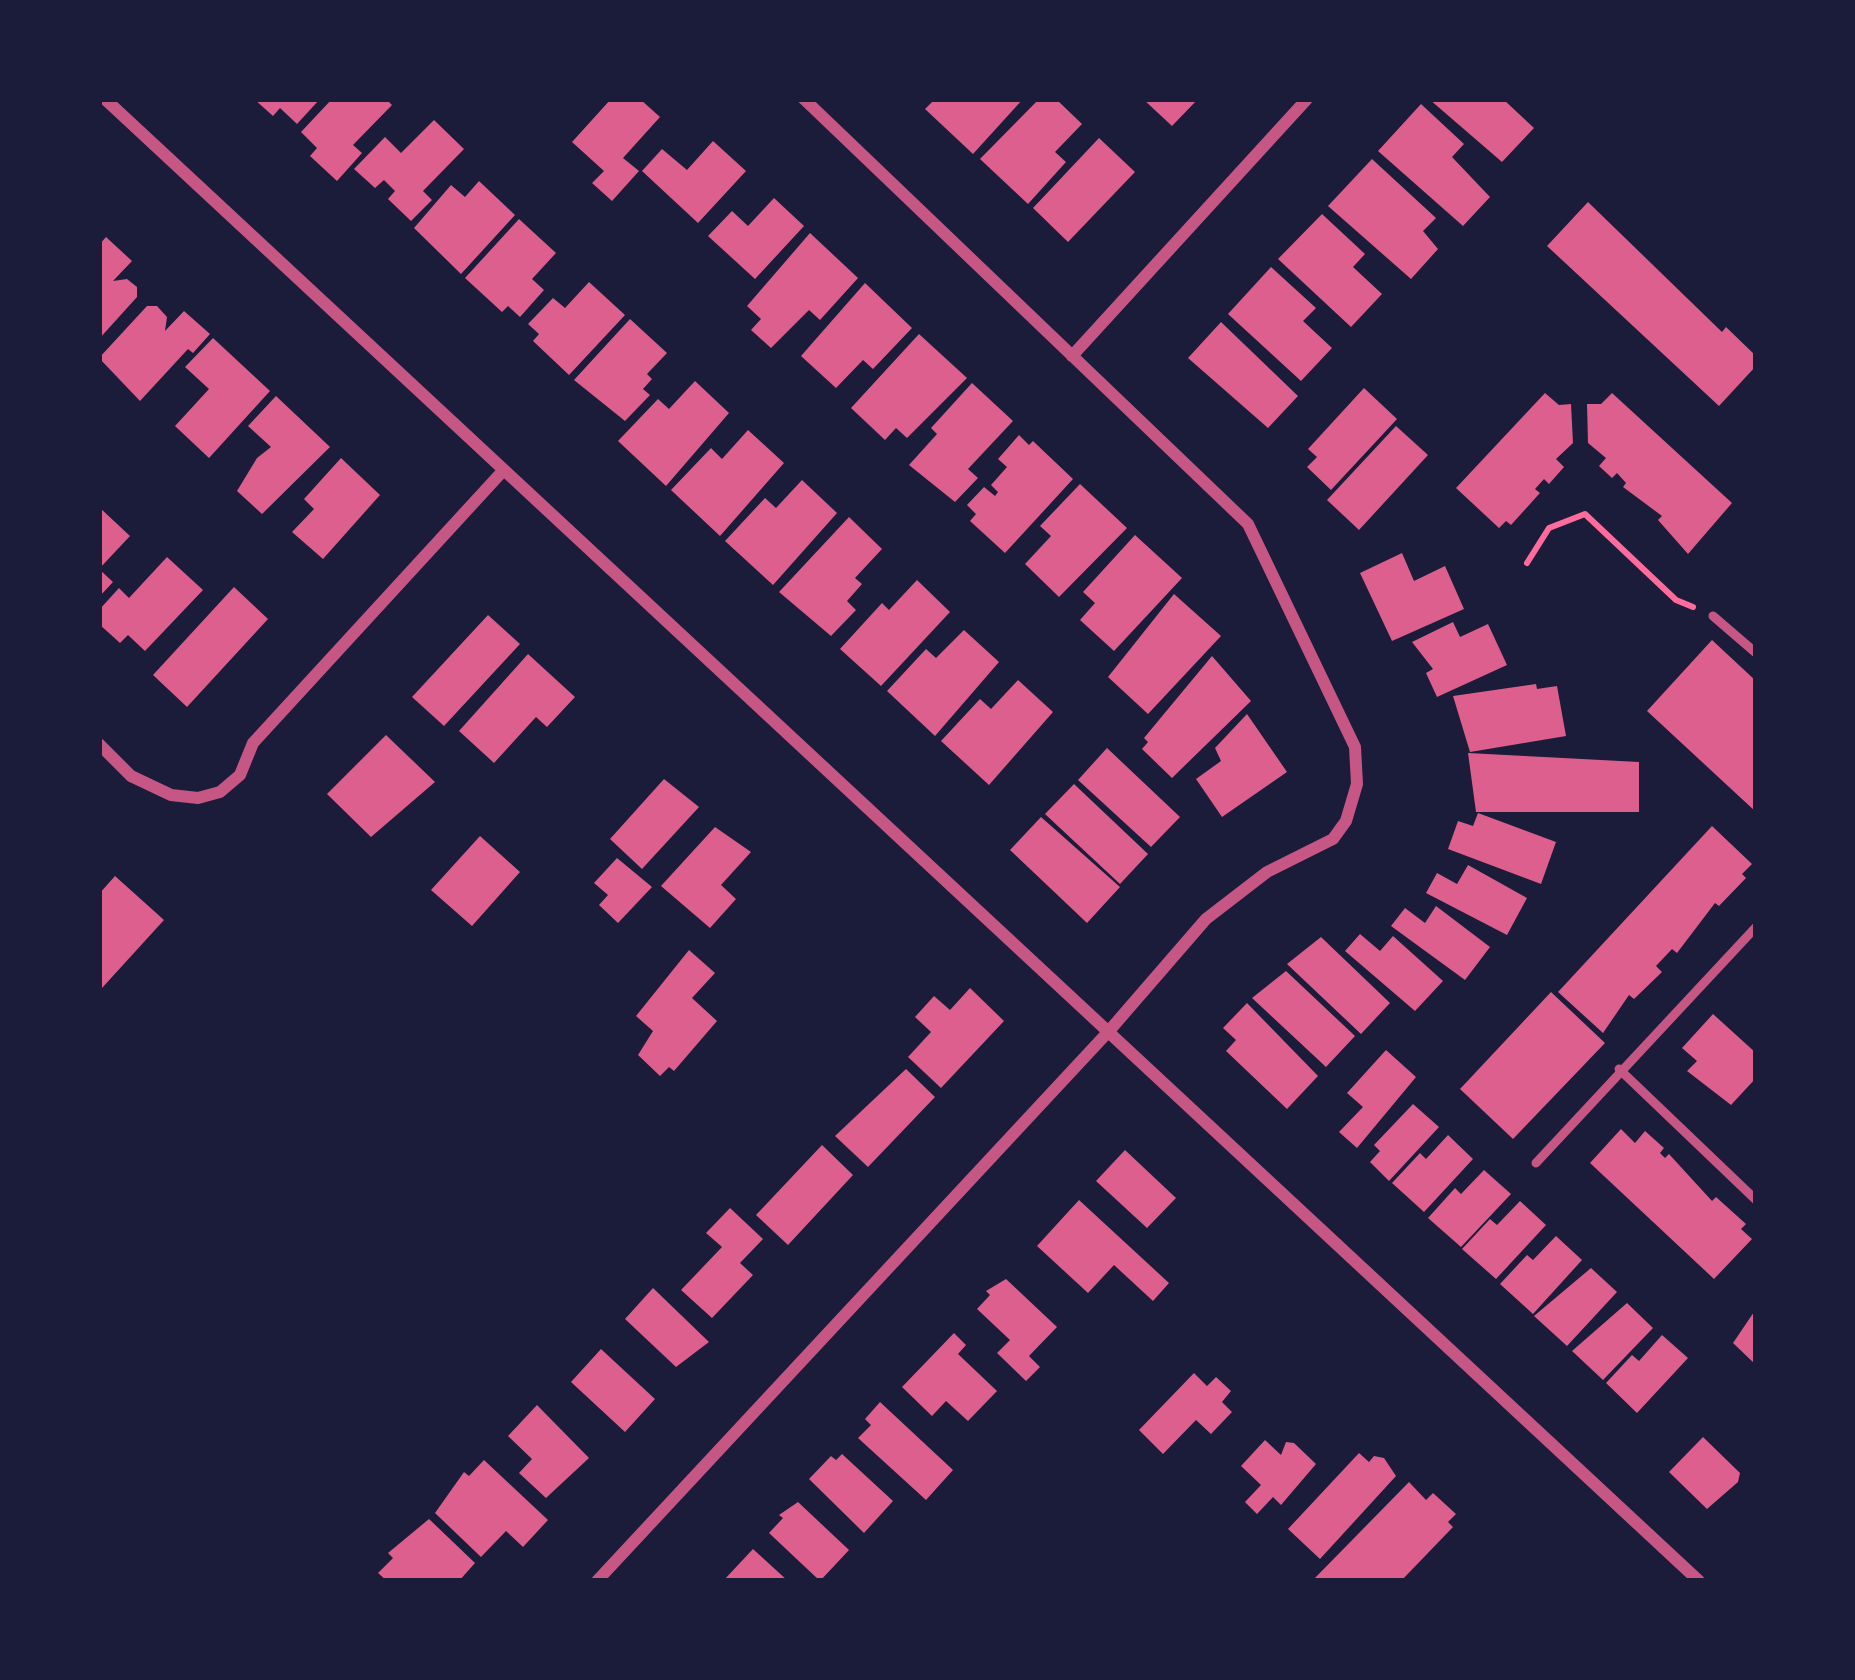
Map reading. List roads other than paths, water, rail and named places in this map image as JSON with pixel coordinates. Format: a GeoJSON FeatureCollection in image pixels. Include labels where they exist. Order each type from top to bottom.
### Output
{"type":"FeatureCollection","features":[{"type":"Feature","properties":{"kind":"street"},"geometry":{"type":"LineString","coordinates":[[105,99],[501,473],[1699,1581]]}},
{"type":"Feature","properties":{"kind":"street"},"geometry":{"type":"LineString","coordinates":[[597,1581],[1231,895],[1333,839],[1353,806],[1354,747],[1248,524],[804,99]]}},
{"type":"Feature","properties":{"kind":"street"},"geometry":{"type":"LineString","coordinates":[[1072,356],[1307,99]]}},
{"type":"Feature","properties":{"kind":"street"},"geometry":{"type":"LineString","coordinates":[[99,744],[131,776],[171,795],[198,798],[220,792],[240,775],[253,743],[501,473]]}},
{"type":"Feature","properties":{"kind":"lane"},"geometry":{"type":"LineString","coordinates":[[1713,616],[1756,653]]}},
{"type":"Feature","properties":{"kind":"lane"},"geometry":{"type":"LineString","coordinates":[[1536,1163],[1756,927]]}},
{"type":"Feature","properties":{"kind":"lane"},"geometry":{"type":"LineString","coordinates":[[1618,1070],[1756,1200]]}}]}
